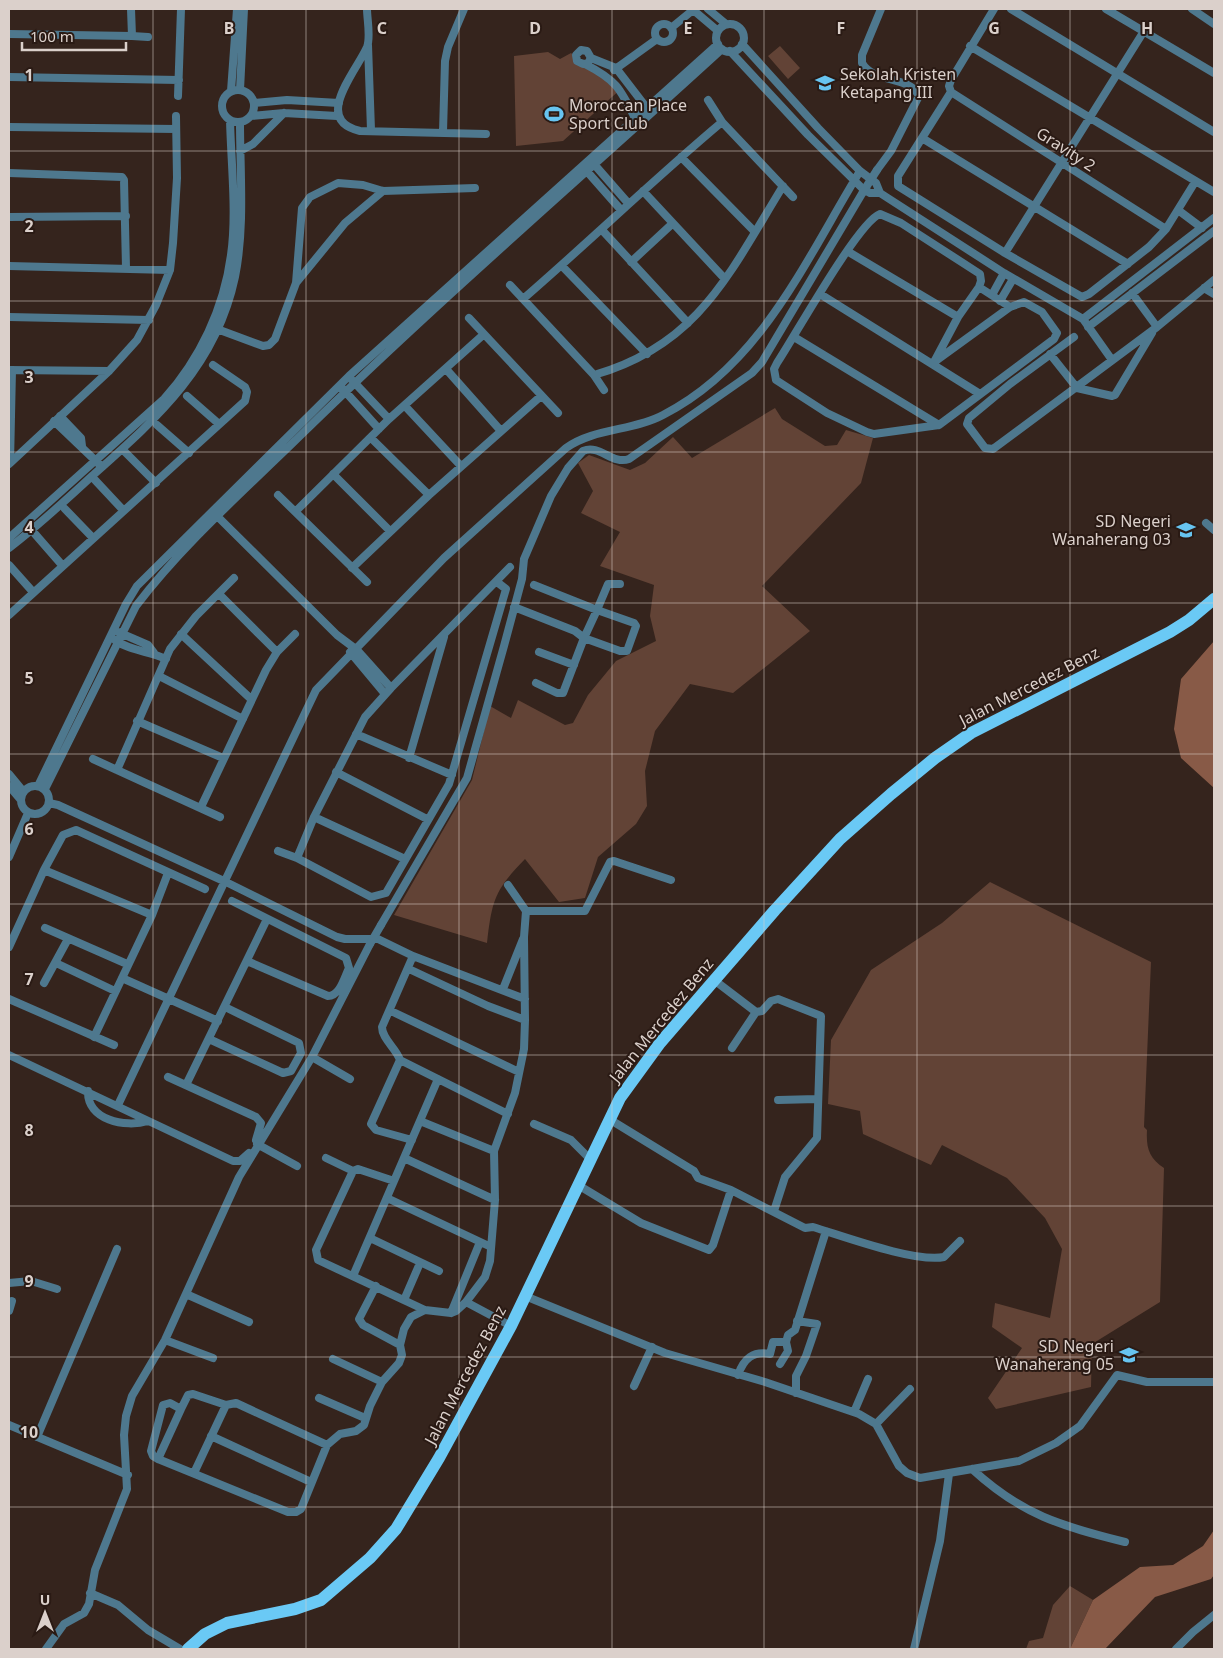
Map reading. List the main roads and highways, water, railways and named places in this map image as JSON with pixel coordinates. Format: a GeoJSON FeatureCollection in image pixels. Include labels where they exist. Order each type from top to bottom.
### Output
{"type":"FeatureCollection","features":[{"type":"Feature","properties":{"kind":"main road","name":"Jalan Mercedez Benz"},"geometry":{"type":"LineString","coordinates":[[188,1649],[205,1634],[227,1623],[295,1609],[316,1602],[333,1591],[378,1551],[403,1518],[435,1465],[511,1326],[609,1119],[643,1063],[840,839],[935,758],[971,733],[997,718],[1170,632],[1189,620],[1214,599]]}},
{"type":"Feature","properties":{"kind":"place","name":"Sekolah Kristen Ketapang III"},"geometry":{"type":"Point","coordinates":[825,83]}},
{"type":"Feature","properties":{"kind":"place","name":"Moroccan Place Sport Club"},"geometry":{"type":"Point","coordinates":[554,114]}},
{"type":"Feature","properties":{"kind":"place","name":"SD Negeri Wanaherang 03"},"geometry":{"type":"Point","coordinates":[1186,530]}},
{"type":"Feature","properties":{"kind":"place","name":"SD Negeri Wanaherang 05"},"geometry":{"type":"Point","coordinates":[1129,1355]}}]}
